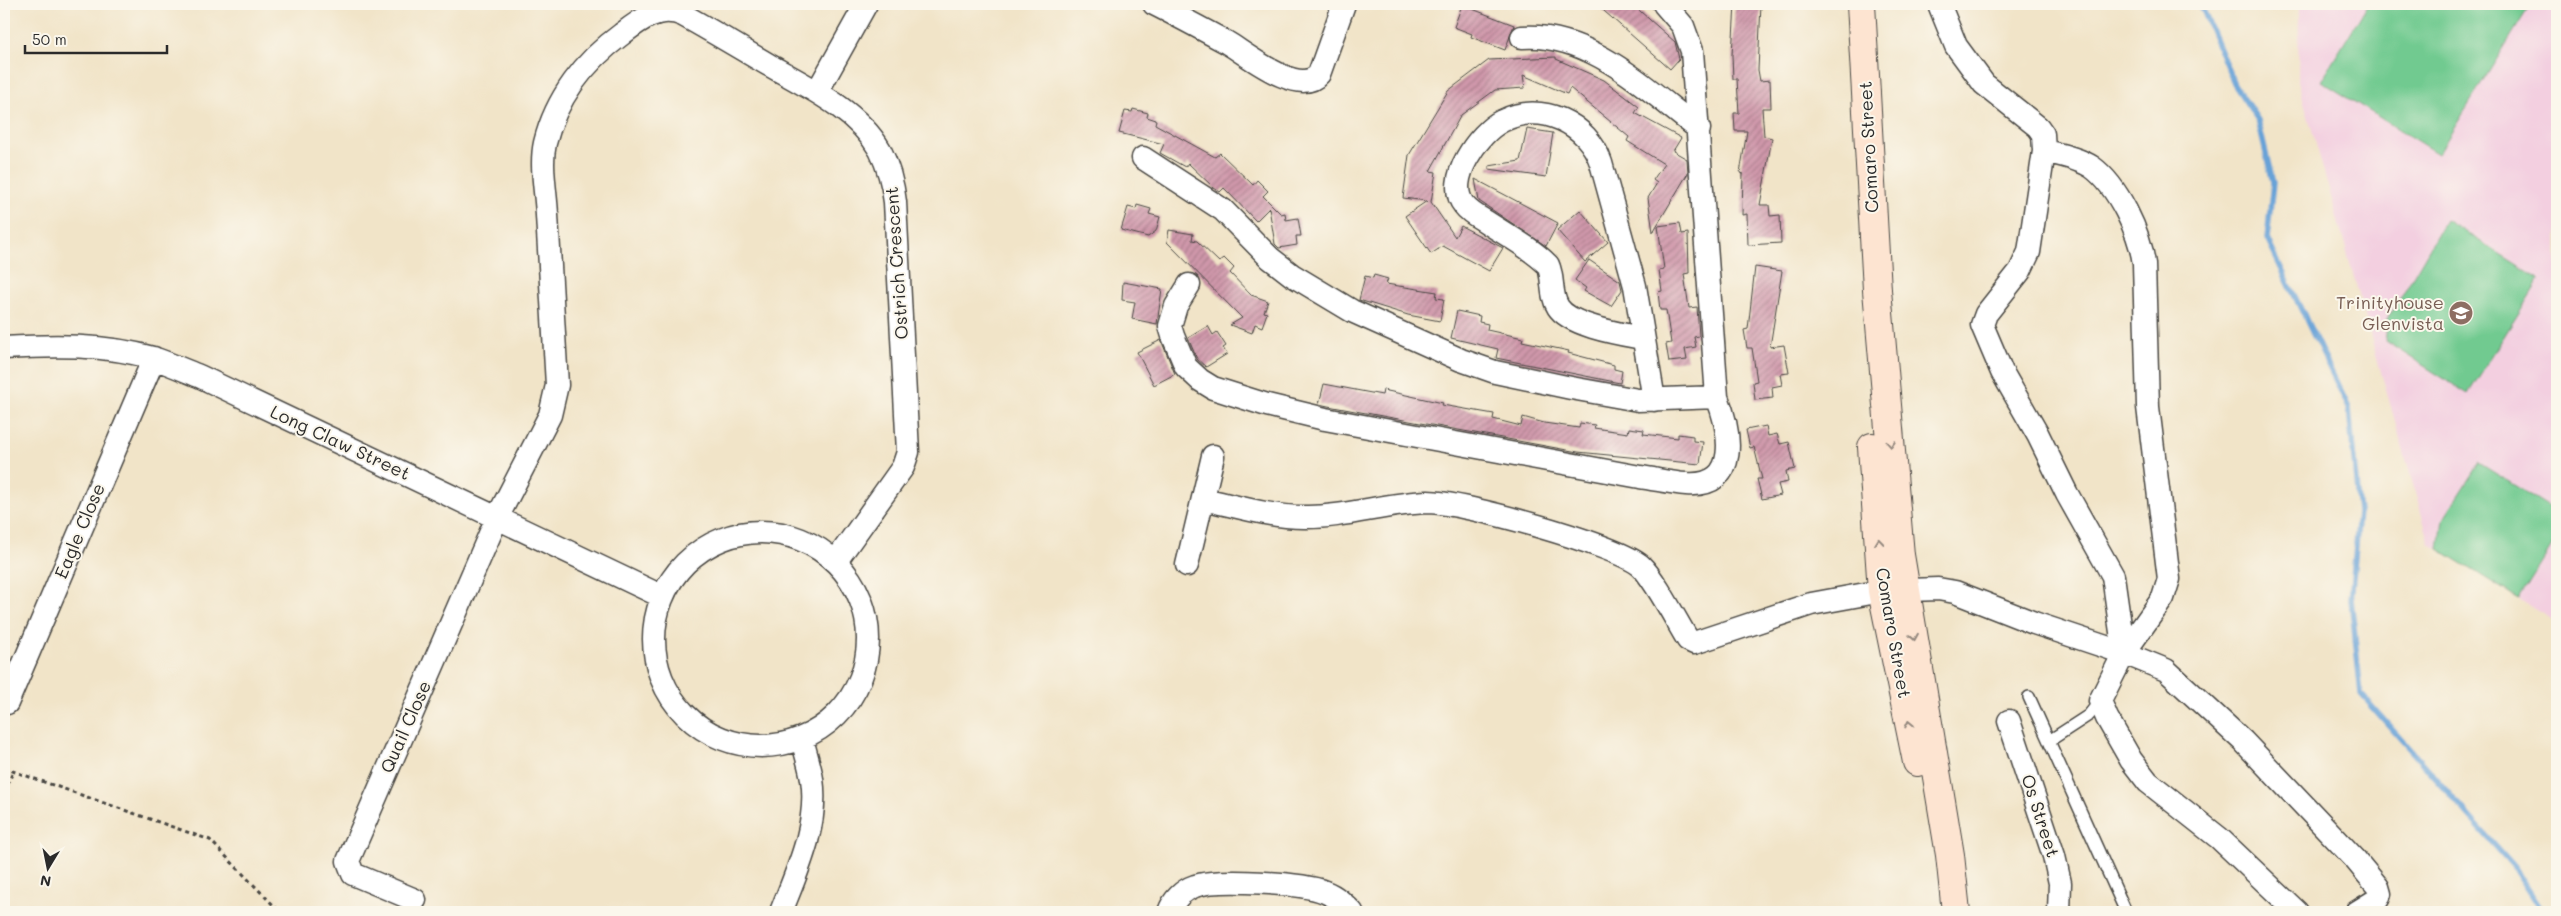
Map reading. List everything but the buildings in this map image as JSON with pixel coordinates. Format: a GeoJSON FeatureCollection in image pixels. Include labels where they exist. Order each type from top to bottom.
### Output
{"type":"FeatureCollection","features":[{"type":"Feature","properties":{"kind":"street"},"geometry":{"type":"LineString","coordinates":[[817,92],[866,4]]}},
{"type":"Feature","properties":{"kind":"street"},"geometry":{"type":"LineString","coordinates":[[1154,4],[1227,42],[1267,69],[1305,80],[1314,79],[1319,74],[1336,6]]}},
{"type":"Feature","properties":{"kind":"street"},"geometry":{"type":"LineString","coordinates":[[1189,285],[1176,306],[1170,326],[1180,358],[1192,373],[1214,388],[1267,406],[1325,418],[1687,484],[1714,478],[1722,471],[1729,450],[1724,415],[1717,397],[1699,129],[1690,44],[1683,26],[1664,4]]}},
{"type":"Feature","properties":{"kind":"street","name":"Comaro Street"},"geometry":{"type":"LineString","coordinates":[[1861,4],[1877,290],[1895,506],[1894,590],[1937,867],[1950,912]]}},
{"type":"Feature","properties":{"kind":"street"},"geometry":{"type":"LineString","coordinates":[[1939,4],[1956,46],[1990,90],[2038,127],[2042,134],[2044,151],[2027,258],[2020,271],[1986,314],[1982,325],[2002,372],[2038,435],[2067,494],[2112,576],[2124,652]]}},
{"type":"Feature","properties":{"kind":"street","name":"Ostrich Crescent"},"geometry":{"type":"LineString","coordinates":[[497,518],[550,415],[556,398],[557,379],[544,152],[549,129],[581,70],[597,53],[650,15],[670,11],[683,15],[817,92],[851,118],[868,133],[880,151],[891,182],[895,202],[908,444],[903,468],[836,560]]}},
{"type":"Feature","properties":{"kind":"street"},"geometry":{"type":"LineString","coordinates":[[1522,37],[1550,36],[1590,51],[1620,69],[1699,129]]}},
{"type":"Feature","properties":{"kind":"street"},"geometry":{"type":"LineString","coordinates":[[1642,338],[1604,331],[1566,314],[1558,308],[1548,265],[1464,205],[1457,190],[1458,178],[1480,140],[1502,121],[1525,114],[1551,115],[1576,127],[1593,144],[1635,286],[1642,338],[1654,400]]}},
{"type":"Feature","properties":{"kind":"street"},"geometry":{"type":"LineString","coordinates":[[2044,151],[2077,160],[2090,166],[2104,178],[2121,202],[2143,254],[2148,407],[2169,579],[2163,598],[2124,652],[2100,701],[2107,718],[2131,760],[2148,782],[2219,838],[2297,912]]}},
{"type":"Feature","properties":{"kind":"street"},"geometry":{"type":"LineString","coordinates":[[1144,158],[1223,210],[1283,268],[1352,311],[1487,369],[1571,388],[1654,400],[1717,397]]}},
{"type":"Feature","properties":{"kind":"street","name":"Long Claw Street"},"geometry":{"type":"LineString","coordinates":[[4,348],[43,345],[77,347],[154,358],[199,376],[661,596]]}},
{"type":"Feature","properties":{"kind":"street","name":"Eagle Close"},"geometry":{"type":"LineString","coordinates":[[7,704],[154,358]]}},
{"type":"Feature","properties":{"kind":"street"},"geometry":{"type":"LineString","coordinates":[[1187,565],[1213,456]]}},
{"type":"Feature","properties":{"kind":"street"},"geometry":{"type":"LineString","coordinates":[[1203,499],[1274,514],[1302,517],[1435,502],[1470,508],[1514,520],[1601,547],[1639,564],[1688,640],[1694,643],[1811,604],[1894,590],[1955,592],[2034,623],[2124,652],[2166,670],[2209,706],[2354,858],[2378,887],[2380,894],[2378,899],[2357,912]]}},
{"type":"Feature","properties":{"kind":"street","name":"Quail Close"},"geometry":{"type":"LineString","coordinates":[[415,900],[353,874],[348,861],[497,518]]}},
{"type":"Feature","properties":{"kind":"street"},"geometry":{"type":"LineString","coordinates":[[774,531],[807,541],[836,560],[857,589],[868,623],[868,659],[855,692],[832,720],[802,738],[774,745],[746,745],[719,738],[694,724],[681,710],[660,679],[654,652],[654,623],[661,596],[680,567],[706,545],[739,533],[774,531]]}},
{"type":"Feature","properties":{"kind":"street","name":"Comaro Street"},"geometry":{"type":"LineString","coordinates":[[1894,590],[1950,855],[1956,912]]}},
{"type":"Feature","properties":{"kind":"street","name":"Os Street"},"geometry":{"type":"LineString","coordinates":[[2009,721],[2054,856],[2060,883],[2059,912]]}},
{"type":"Feature","properties":{"kind":"street"},"geometry":{"type":"LineString","coordinates":[[781,912],[804,851],[810,826],[812,780],[802,738]]}},
{"type":"Feature","properties":{"kind":"street"},"geometry":{"type":"LineString","coordinates":[[1169,912],[1171,906],[1182,893],[1202,884],[1275,883],[1311,887],[1332,894],[1352,912]]}},
{"type":"Feature","properties":{"kind":"lane"},"geometry":{"type":"LineString","coordinates":[[2029,697],[2126,912]]}},
{"type":"Feature","properties":{"kind":"lane"},"geometry":{"type":"LineString","coordinates":[[2049,741],[2089,715],[2100,701]]}},
{"type":"Feature","properties":{"kind":"path"},"geometry":{"type":"LineString","coordinates":[[4,768],[210,840],[280,912]]}},
{"type":"Feature","properties":{"kind":"path"},"geometry":{"type":"LineString","coordinates":[[4,792],[13,772]]}},
{"type":"Feature","properties":{"kind":"shaded area","name":"Trinityhouse Glenvista"},"geometry":{"type":"Polygon","coordinates":[[[2299,4],[2557,4],[2557,623],[2430,544],[2298,81],[2299,4]]]}},
{"type":"Feature","properties":{"kind":"green space"},"geometry":{"type":"Polygon","coordinates":[[[2368,4],[2531,4],[2438,154],[2321,81],[2368,4]]]}},
{"type":"Feature","properties":{"kind":"green space"},"geometry":{"type":"Polygon","coordinates":[[[2446,220],[2540,279],[2468,394],[2385,341],[2388,319],[2446,220]]]}},
{"type":"Feature","properties":{"kind":"green space"},"geometry":{"type":"Polygon","coordinates":[[[2479,463],[2557,512],[2557,538],[2519,599],[2439,549],[2443,519],[2479,463]]]}},
{"type":"Feature","properties":{"kind":"waterway"},"geometry":{"type":"LineString","coordinates":[[2199,4],[2234,84],[2258,120],[2273,183],[2267,239],[2349,408],[2359,513],[2351,599],[2361,694],[2513,866],[2543,912]]}},
{"type":"Feature","properties":{"kind":"place","name":"Trinityhouse Glenvista"},"geometry":{"type":"Point","coordinates":[2461,313]}}]}
